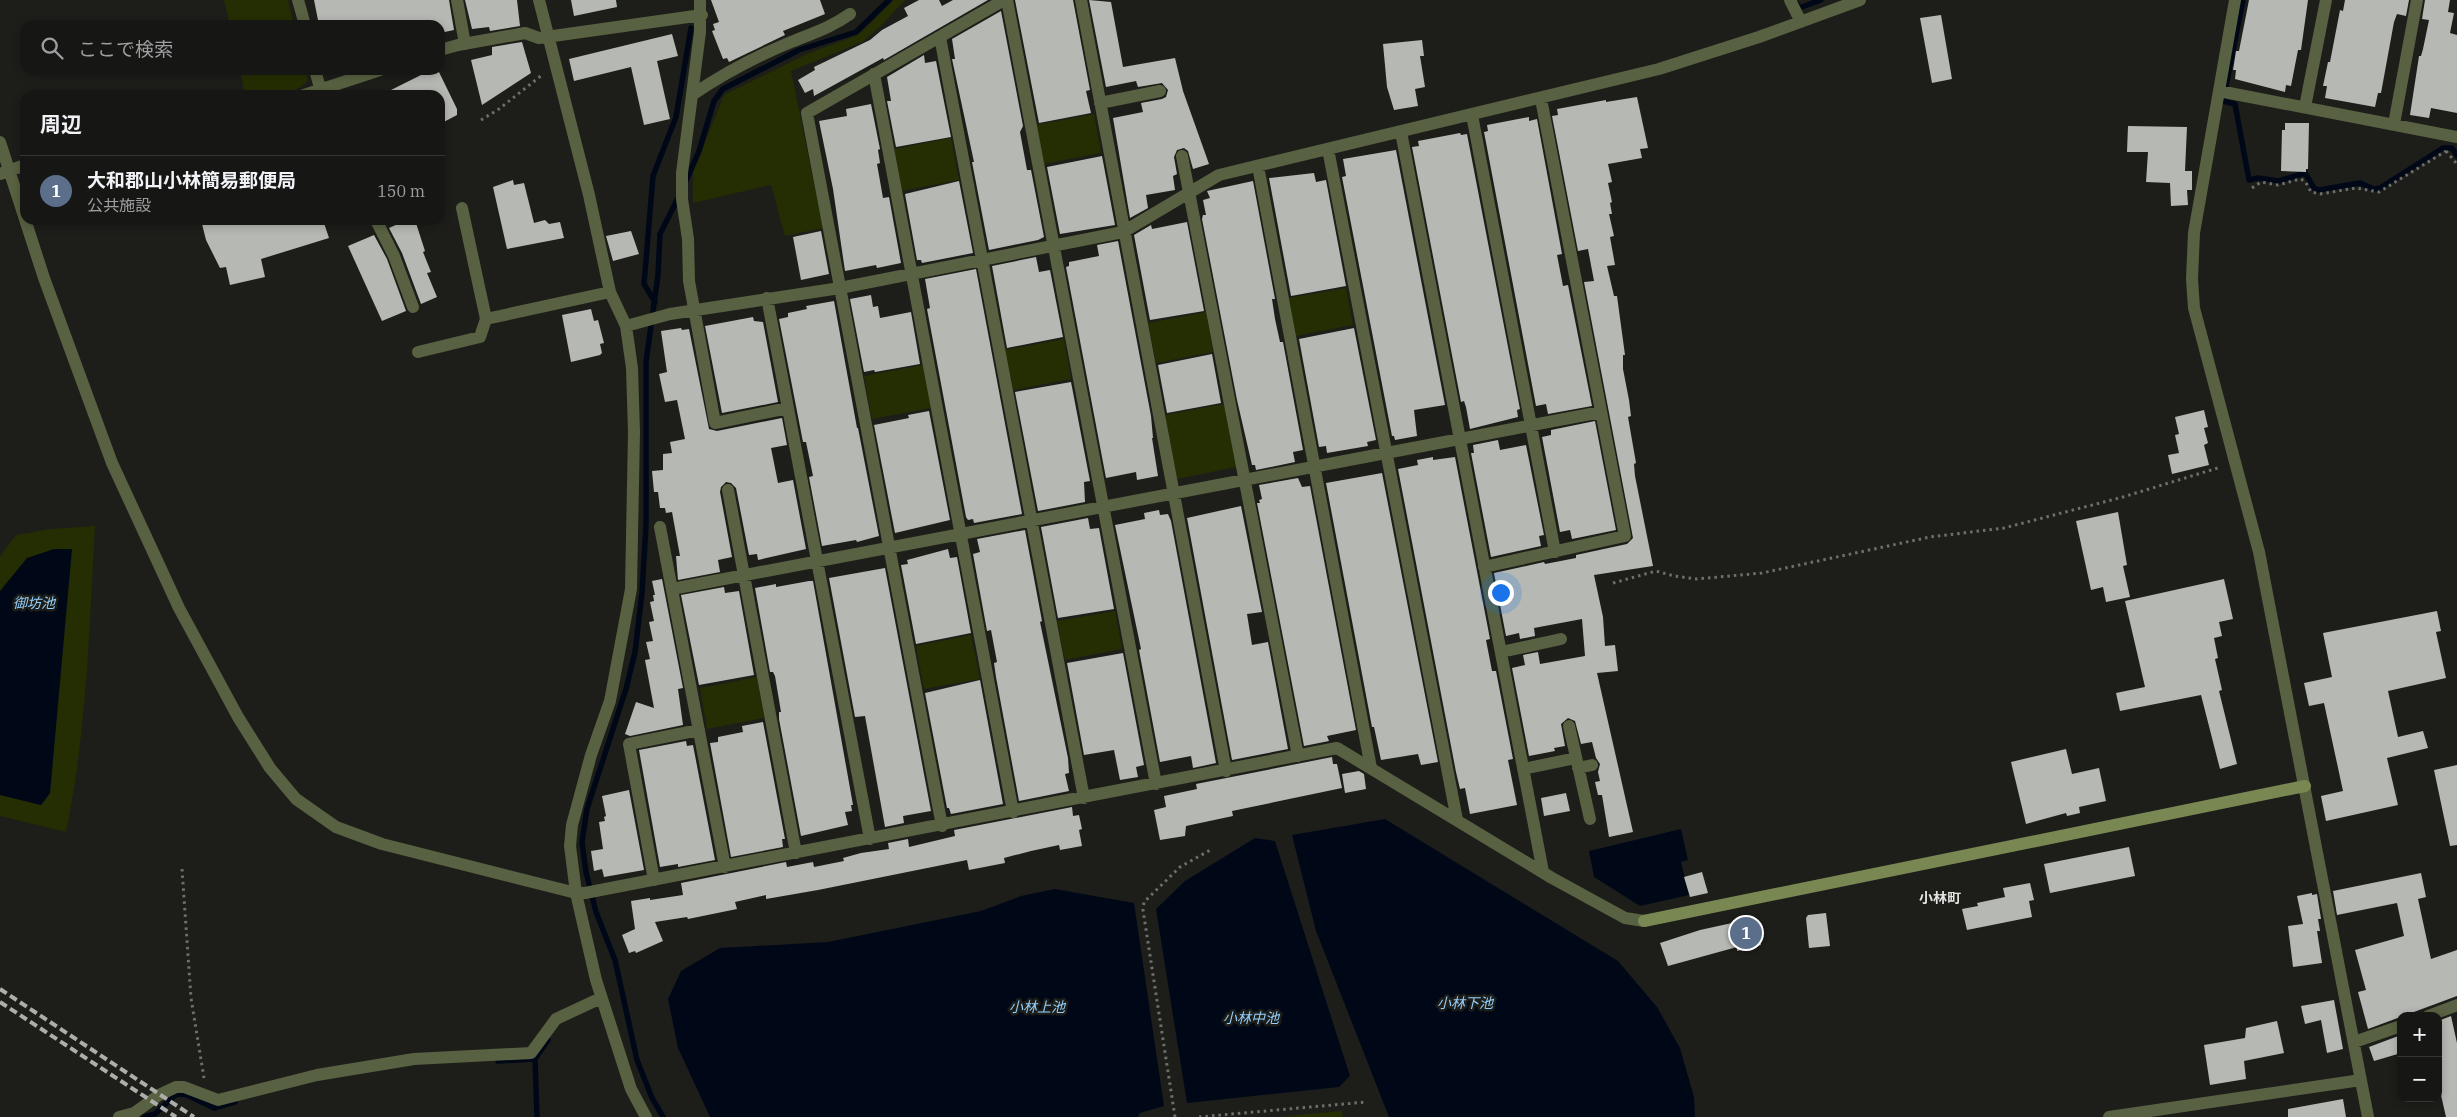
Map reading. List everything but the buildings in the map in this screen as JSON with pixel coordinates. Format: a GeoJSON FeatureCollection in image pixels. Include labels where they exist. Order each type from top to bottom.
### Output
{"type":"FeatureCollection","features":[{"type":"Feature","properties":{"kind":"street"},"geometry":{"type":"LineString","coordinates":[[298,0],[304,20]]}},
{"type":"Feature","properties":{"kind":"street"},"geometry":{"type":"LineString","coordinates":[[457,0],[465,44]]}},
{"type":"Feature","properties":{"kind":"street"},"geometry":{"type":"LineString","coordinates":[[539,0],[556,63],[610,292],[632,324],[634,432],[631,590],[610,701],[591,756],[572,825],[570,846],[585,892],[601,998],[632,1089],[646,1117]]}},
{"type":"Feature","properties":{"kind":"street"},"geometry":{"type":"LineString","coordinates":[[700,0],[702,15],[682,173],[682,199],[688,239],[689,281],[715,422],[788,408]]}},
{"type":"Feature","properties":{"kind":"street"},"geometry":{"type":"LineString","coordinates":[[942,826],[807,113],[1005,0],[1054,246],[1156,784]]}},
{"type":"Feature","properties":{"kind":"street"},"geometry":{"type":"LineString","coordinates":[[1081,0],[1226,770]]}},
{"type":"Feature","properties":{"kind":"street"},"geometry":{"type":"LineString","coordinates":[[1790,0],[1800,22]]}},
{"type":"Feature","properties":{"kind":"street"},"geometry":{"type":"LineString","coordinates":[[632,324],[670,314],[840,288],[1124,232],[1219,175],[1541,99],[1659,69],[1860,0]]}},
{"type":"Feature","properties":{"kind":"street"},"geometry":{"type":"LineString","coordinates":[[2235,0],[2194,233],[2192,279],[2194,308],[2236,462],[2270,603],[2368,1117]]}},
{"type":"Feature","properties":{"kind":"street"},"geometry":{"type":"LineString","coordinates":[[2305,107],[2326,0]]}},
{"type":"Feature","properties":{"kind":"street"},"geometry":{"type":"LineString","coordinates":[[2394,124],[2417,0]]}},
{"type":"Feature","properties":{"kind":"street"},"geometry":{"type":"LineString","coordinates":[[692,95],[718,78],[782,46],[832,27],[850,14]]}},
{"type":"Feature","properties":{"kind":"street"},"geometry":{"type":"LineString","coordinates":[[445,49],[525,33],[539,38],[549,37],[702,15]]}},
{"type":"Feature","properties":{"kind":"street"},"geometry":{"type":"LineString","coordinates":[[940,37],[1084,798]]}},
{"type":"Feature","properties":{"kind":"street"},"geometry":{"type":"LineString","coordinates":[[874,74],[1013,812]]}},
{"type":"Feature","properties":{"kind":"street"},"geometry":{"type":"LineString","coordinates":[[317,75],[320,90]]}},
{"type":"Feature","properties":{"kind":"street"},"geometry":{"type":"LineString","coordinates":[[329,90],[367,75]]}},
{"type":"Feature","properties":{"kind":"street"},"geometry":{"type":"LineString","coordinates":[[1100,103],[1160,91]]}},
{"type":"Feature","properties":{"kind":"street"},"geometry":{"type":"LineString","coordinates":[[2219,91],[2457,137]]}},
{"type":"Feature","properties":{"kind":"street"},"geometry":{"type":"LineString","coordinates":[[1484,567],[1625,536],[1541,99]]}},
{"type":"Feature","properties":{"kind":"street"},"geometry":{"type":"LineString","coordinates":[[1472,115],[1555,552]]}},
{"type":"Feature","properties":{"kind":"street"},"geometry":{"type":"LineString","coordinates":[[1401,132],[1543,872]]}},
{"type":"Feature","properties":{"kind":"street"},"geometry":{"type":"LineString","coordinates":[[0,142],[5,173],[20,213]]}},
{"type":"Feature","properties":{"kind":"street"},"geometry":{"type":"LineString","coordinates":[[1328,150],[1457,820]]}},
{"type":"Feature","properties":{"kind":"street"},"geometry":{"type":"LineString","coordinates":[[1182,156],[1298,756]]}},
{"type":"Feature","properties":{"kind":"street"},"geometry":{"type":"LineString","coordinates":[[1258,166],[1371,768]]}},
{"type":"Feature","properties":{"kind":"street"},"geometry":{"type":"LineString","coordinates":[[5,173],[20,167]]}},
{"type":"Feature","properties":{"kind":"street"},"geometry":{"type":"LineString","coordinates":[[418,352],[480,338],[486,319],[462,208]]}},
{"type":"Feature","properties":{"kind":"street"},"geometry":{"type":"LineString","coordinates":[[24,225],[112,463],[179,608],[238,717],[270,768],[296,799],[336,827],[382,844],[585,892],[942,826],[1337,748],[1543,872],[1625,918],[1635,921],[2305,786]]}},
{"type":"Feature","properties":{"kind":"street"},"geometry":{"type":"LineString","coordinates":[[378,225],[394,256],[413,307]]}},
{"type":"Feature","properties":{"kind":"street"},"geometry":{"type":"LineString","coordinates":[[486,319],[610,292]]}},
{"type":"Feature","properties":{"kind":"street"},"geometry":{"type":"LineString","coordinates":[[767,298],[870,839]]}},
{"type":"Feature","properties":{"kind":"street"},"geometry":{"type":"LineString","coordinates":[[672,589],[1601,412]]}},
{"type":"Feature","properties":{"kind":"street"},"geometry":{"type":"LineString","coordinates":[[728,490],[796,853]]}},
{"type":"Feature","properties":{"kind":"street"},"geometry":{"type":"LineString","coordinates":[[660,527],[725,867]]}},
{"type":"Feature","properties":{"kind":"street"},"geometry":{"type":"LineString","coordinates":[[1501,652],[1561,639]]}},
{"type":"Feature","properties":{"kind":"street"},"geometry":{"type":"LineString","coordinates":[[1569,726],[1590,819]]}},
{"type":"Feature","properties":{"kind":"street"},"geometry":{"type":"LineString","coordinates":[[654,880],[629,744],[699,730]]}},
{"type":"Feature","properties":{"kind":"street"},"geometry":{"type":"LineString","coordinates":[[1523,769],[1577,763],[1592,765]]}},
{"type":"Feature","properties":{"kind":"street"},"geometry":{"type":"LineString","coordinates":[[119,1117],[134,1113],[159,1095],[176,1087],[184,1087],[218,1100],[317,1075],[414,1059],[531,1053],[556,1019],[601,998]]}},
{"type":"Feature","properties":{"kind":"street"},"geometry":{"type":"LineString","coordinates":[[2440,1012],[2457,1006]]}},
{"type":"Feature","properties":{"kind":"street"},"geometry":{"type":"LineString","coordinates":[[2354,1042],[2397,1027]]}},
{"type":"Feature","properties":{"kind":"street"},"geometry":{"type":"LineString","coordinates":[[2109,1117],[2361,1080]]}},
{"type":"Feature","properties":{"kind":"path"},"geometry":{"type":"LineString","coordinates":[[481,120],[499,110],[556,63]]}},
{"type":"Feature","properties":{"kind":"path"},"geometry":{"type":"LineString","coordinates":[[2252,188],[2261,182],[2278,185],[2300,179],[2305,181],[2311,192],[2320,194],[2356,188],[2379,192],[2446,151],[2457,164]]}},
{"type":"Feature","properties":{"kind":"path"},"geometry":{"type":"LineString","coordinates":[[1613,583],[1656,571],[1697,579],[1762,573],[1930,537],[2004,528],[2123,497],[2236,462]]}},
{"type":"Feature","properties":{"kind":"path"},"geometry":{"type":"LineString","coordinates":[[1175,1117],[1143,910],[1144,902],[1180,867],[1212,849]]}},
{"type":"Feature","properties":{"kind":"path"},"geometry":{"type":"LineString","coordinates":[[182,869],[191,998],[207,1096]]}},
{"type":"Feature","properties":{"kind":"path"},"geometry":{"type":"LineString","coordinates":[[1199,1117],[1366,1102]]}},
{"type":"Feature","properties":{"kind":"green space"},"geometry":{"type":"Polygon","coordinates":[[[224,0],[288,0],[293,20],[229,20],[224,0]]]}},
{"type":"Feature","properties":{"kind":"green space"},"geometry":{"type":"Polygon","coordinates":[[[894,0],[905,0],[881,26],[862,42],[791,71],[823,228],[785,236],[771,185],[693,203],[693,172],[724,95],[807,54],[858,35],[894,0]]]}},
{"type":"Feature","properties":{"kind":"green space"},"geometry":{"type":"Polygon","coordinates":[[[241,75],[306,75],[308,80],[295,90],[244,90],[241,75]]]}},
{"type":"Feature","properties":{"kind":"green space"},"geometry":{"type":"Polygon","coordinates":[[[1094,114],[1101,153],[1044,164],[1036,125],[1094,114]]]}},
{"type":"Feature","properties":{"kind":"green space"},"geometry":{"type":"Polygon","coordinates":[[[951,138],[959,180],[902,191],[894,149],[951,138]]]}},
{"type":"Feature","properties":{"kind":"green space"},"geometry":{"type":"Polygon","coordinates":[[[1346,288],[1353,325],[1296,336],[1289,298],[1346,288]]]}},
{"type":"Feature","properties":{"kind":"green space"},"geometry":{"type":"Polygon","coordinates":[[[1206,312],[1213,352],[1156,363],[1148,323],[1206,312]]]}},
{"type":"Feature","properties":{"kind":"green space"},"geometry":{"type":"Polygon","coordinates":[[[1064,339],[1071,379],[1013,390],[1005,350],[1064,339]]]}},
{"type":"Feature","properties":{"kind":"green space"},"geometry":{"type":"Polygon","coordinates":[[[923,365],[931,408],[872,419],[864,376],[923,365]]]}},
{"type":"Feature","properties":{"kind":"green space"},"geometry":{"type":"Polygon","coordinates":[[[1224,404],[1236,467],[1177,479],[1165,415],[1224,404]]]}},
{"type":"Feature","properties":{"kind":"green space"},"geometry":{"type":"Polygon","coordinates":[[[95,526],[83,718],[79,756],[66,832],[0,816],[0,795],[41,805],[50,793],[58,699],[0,591],[0,557],[16,535],[51,529],[95,526]]]}},
{"type":"Feature","properties":{"kind":"green space"},"geometry":{"type":"Polygon","coordinates":[[[1115,611],[1122,649],[1065,660],[1057,621],[1115,611]]]}},
{"type":"Feature","properties":{"kind":"green space"},"geometry":{"type":"Polygon","coordinates":[[[971,635],[980,679],[924,689],[916,646],[971,635]]]}},
{"type":"Feature","properties":{"kind":"green space"},"geometry":{"type":"Polygon","coordinates":[[[757,677],[764,718],[707,729],[700,688],[757,677]]]}},
{"type":"Feature","properties":{"kind":"green space"},"geometry":{"type":"Polygon","coordinates":[[[1342,1111],[1343,1117],[1276,1117],[1342,1111]]]}},
{"type":"Feature","properties":{"kind":"water","name":"御坊池"},"geometry":{"type":"Polygon","coordinates":[[[54,549],[72,549],[50,793],[41,805],[0,795],[0,591],[27,558],[54,549]]]}},
{"type":"Feature","properties":{"kind":"water","name":"小林下池"},"geometry":{"type":"Polygon","coordinates":[[[1385,819],[1618,961],[1657,1007],[1680,1048],[1694,1097],[1695,1117],[1389,1117],[1316,931],[1292,835],[1385,819]]]}},
{"type":"Feature","properties":{"kind":"water"},"geometry":{"type":"Polygon","coordinates":[[[1681,829],[1688,860],[1681,862],[1689,895],[1640,906],[1594,877],[1589,851],[1681,829]]]}},
{"type":"Feature","properties":{"kind":"water","name":"小林中池"},"geometry":{"type":"Polygon","coordinates":[[[1255,838],[1275,841],[1350,1076],[1339,1087],[1187,1103],[1156,909],[1185,881],[1255,838]]]}},
{"type":"Feature","properties":{"kind":"water","name":"小林上池"},"geometry":{"type":"Polygon","coordinates":[[[1055,889],[1134,903],[1164,1106],[1140,1113],[1138,1117],[710,1117],[678,1048],[668,999],[681,971],[720,948],[828,942],[981,911],[1021,896],[1055,889]]]}},
{"type":"Feature","properties":{"kind":"waterway"},"geometry":{"type":"LineString","coordinates":[[686,181],[699,151],[714,101],[723,89],[799,50],[856,32],[889,0]]}},
{"type":"Feature","properties":{"kind":"waterway"},"geometry":{"type":"LineString","coordinates":[[1797,4],[1799,8],[1821,0]]}},
{"type":"Feature","properties":{"kind":"waterway"},"geometry":{"type":"LineString","coordinates":[[2243,0],[2223,101],[2235,104],[2249,180],[2258,178],[2279,181],[2305,173],[2314,188],[2319,190],[2360,183],[2374,189],[2380,188],[2443,148],[2452,148],[2457,156]]}},
{"type":"Feature","properties":{"kind":"waterway"},"geometry":{"type":"LineString","coordinates":[[655,302],[644,284],[653,176],[676,117],[691,28]]}},
{"type":"Feature","properties":{"kind":"waterway"},"geometry":{"type":"LineString","coordinates":[[663,1117],[652,1098],[637,1060],[615,960],[596,912],[586,872],[582,842],[587,809],[626,689],[635,652],[642,593],[646,525],[646,362],[658,275],[660,234],[679,196]]}},
{"type":"Feature","properties":{"kind":"waterway"},"geometry":{"type":"LineString","coordinates":[[498,1061],[535,1059],[548,1040]]}},
{"type":"Feature","properties":{"kind":"waterway"},"geometry":{"type":"LineString","coordinates":[[535,1059],[537,1117]]}},
{"type":"Feature","properties":{"kind":"waterway"},"geometry":{"type":"LineString","coordinates":[[144,1117],[155,1114],[175,1095],[180,1094],[187,1095],[214,1108],[235,1102]]}},
{"type":"Feature","properties":{"kind":"railway"},"geometry":{"type":"LineString","coordinates":[[0,989],[194,1117]]}},
{"type":"Feature","properties":{"kind":"railway"},"geometry":{"type":"LineString","coordinates":[[0,1002],[176,1117]]}},
{"type":"Feature","properties":{"kind":"place","name":"大和郡山小林簡易郵便局"},"geometry":{"type":"Point","coordinates":[1746,933]}},
{"type":"Feature","properties":{"kind":"district","name":"小林町"},"geometry":{"type":"Point","coordinates":[1940,898]}}]}
